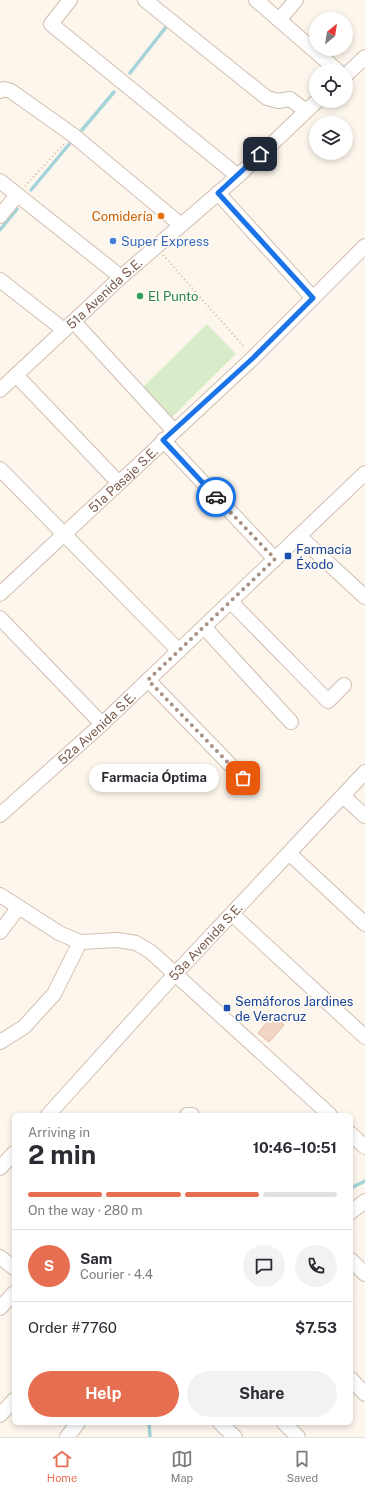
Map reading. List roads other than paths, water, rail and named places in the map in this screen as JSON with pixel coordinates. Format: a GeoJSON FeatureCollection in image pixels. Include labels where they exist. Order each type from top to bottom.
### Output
{"type":"FeatureCollection","features":[{"type":"Feature","properties":{"kind":"street"},"geometry":{"type":"LineString","coordinates":[[70,0],[51,24],[238,176]]}},
{"type":"Feature","properties":{"kind":"street"},"geometry":{"type":"LineString","coordinates":[[146,0],[267,98],[272,101],[286,99],[294,100],[306,111]]}},
{"type":"Feature","properties":{"kind":"street"},"geometry":{"type":"LineString","coordinates":[[256,0],[330,64]]}},
{"type":"Feature","properties":{"kind":"street"},"geometry":{"type":"LineString","coordinates":[[279,20],[296,0]]}},
{"type":"Feature","properties":{"kind":"street"},"geometry":{"type":"LineString","coordinates":[[353,68],[365,57]]}},
{"type":"Feature","properties":{"kind":"street"},"geometry":{"type":"LineString","coordinates":[[0,91],[4,89],[11,91],[73,135],[181,225]]}},
{"type":"Feature","properties":{"kind":"street","name":"51a Avenida S.E."},"geometry":{"type":"LineString","coordinates":[[0,390],[121,277],[238,176],[309,108]]}},
{"type":"Feature","properties":{"kind":"street"},"geometry":{"type":"LineString","coordinates":[[0,181],[121,277]]}},
{"type":"Feature","properties":{"kind":"street"},"geometry":{"type":"LineString","coordinates":[[218,193],[313,298]]}},
{"type":"Feature","properties":{"kind":"street"},"geometry":{"type":"LineString","coordinates":[[0,216],[18,195]]}},
{"type":"Feature","properties":{"kind":"street","name":"51a Pasaje S.E."},"geometry":{"type":"LineString","coordinates":[[0,594],[163,440],[253,358],[365,246]]}},
{"type":"Feature","properties":{"kind":"street"},"geometry":{"type":"LineString","coordinates":[[0,280],[69,326],[174,431]]}},
{"type":"Feature","properties":{"kind":"street"},"geometry":{"type":"LineString","coordinates":[[16,375],[118,482]]}},
{"type":"Feature","properties":{"kind":"street"},"geometry":{"type":"LineString","coordinates":[[163,440],[275,559]]}},
{"type":"Feature","properties":{"kind":"street"},"geometry":{"type":"LineString","coordinates":[[0,469],[179,651]]}},
{"type":"Feature","properties":{"kind":"street","name":"52a Avenida S.E."},"geometry":{"type":"LineString","coordinates":[[0,815],[102,724],[365,473]]}},
{"type":"Feature","properties":{"kind":"street"},"geometry":{"type":"LineString","coordinates":[[299,536],[365,597]]}},
{"type":"Feature","properties":{"kind":"street"},"geometry":{"type":"LineString","coordinates":[[231,602],[328,701],[344,685]]}},
{"type":"Feature","properties":{"kind":"street"},"geometry":{"type":"LineString","coordinates":[[0,618],[102,724]]}},
{"type":"Feature","properties":{"kind":"street"},"geometry":{"type":"LineString","coordinates":[[204,627],[291,722]]}},
{"type":"Feature","properties":{"kind":"street"},"geometry":{"type":"LineString","coordinates":[[148,680],[243,778]]}},
{"type":"Feature","properties":{"kind":"street","name":"53a Avenida S.E."},"geometry":{"type":"LineString","coordinates":[[50,1113],[176,973],[290,854],[365,772]]}},
{"type":"Feature","properties":{"kind":"street"},"geometry":{"type":"LineString","coordinates":[[343,796],[365,816]]}},
{"type":"Feature","properties":{"kind":"street"},"geometry":{"type":"LineString","coordinates":[[290,854],[365,924]]}},
{"type":"Feature","properties":{"kind":"street"},"geometry":{"type":"LineString","coordinates":[[0,895],[59,933],[80,942],[118,940],[136,943],[151,952],[176,973],[328,1113]]}},
{"type":"Feature","properties":{"kind":"street"},"geometry":{"type":"LineString","coordinates":[[0,932],[19,907]]}},
{"type":"Feature","properties":{"kind":"street"},"geometry":{"type":"LineString","coordinates":[[232,914],[365,1037]]}},
{"type":"Feature","properties":{"kind":"street"},"geometry":{"type":"LineString","coordinates":[[0,1042],[24,1027],[54,994],[80,942]]}},
{"type":"Feature","properties":{"kind":"street"},"geometry":{"type":"LineString","coordinates":[[0,1168],[12,1154]]}},
{"type":"Feature","properties":{"kind":"street"},"geometry":{"type":"LineString","coordinates":[[353,1210],[365,1201]]}},
{"type":"Feature","properties":{"kind":"street"},"geometry":{"type":"LineString","coordinates":[[0,1257],[12,1266]]}},
{"type":"Feature","properties":{"kind":"street"},"geometry":{"type":"LineString","coordinates":[[353,1262],[365,1274]]}},
{"type":"Feature","properties":{"kind":"street"},"geometry":{"type":"LineString","coordinates":[[0,1308],[12,1295]]}},
{"type":"Feature","properties":{"kind":"street"},"geometry":{"type":"LineString","coordinates":[[353,1382],[365,1394]]}},
{"type":"Feature","properties":{"kind":"street"},"geometry":{"type":"LineString","coordinates":[[0,1415],[12,1402]]}},
{"type":"Feature","properties":{"kind":"street"},"geometry":{"type":"LineString","coordinates":[[67,1437],[76,1425]]}},
{"type":"Feature","properties":{"kind":"street"},"geometry":{"type":"LineString","coordinates":[[222,1425],[235,1437]]}},
{"type":"Feature","properties":{"kind":"street"},"geometry":{"type":"LineString","coordinates":[[286,1425],[298,1437]]}},
{"type":"Feature","properties":{"kind":"waterway"},"geometry":{"type":"LineString","coordinates":[[130,73],[166,27]]}},
{"type":"Feature","properties":{"kind":"waterway"},"geometry":{"type":"LineString","coordinates":[[82,130],[114,92]]}},
{"type":"Feature","properties":{"kind":"waterway"},"geometry":{"type":"LineString","coordinates":[[31,190],[71,142]]}},
{"type":"Feature","properties":{"kind":"waterway"},"geometry":{"type":"LineString","coordinates":[[0,230],[17,209]]}},
{"type":"Feature","properties":{"kind":"waterway"},"geometry":{"type":"LineString","coordinates":[[353,1187],[365,1181]]}},
{"type":"Feature","properties":{"kind":"waterway"},"geometry":{"type":"LineString","coordinates":[[149,1425],[150,1437]]}},
{"type":"Feature","properties":{"kind":"place","name":"Comidería"},"geometry":{"type":"Point","coordinates":[161,216]}},
{"type":"Feature","properties":{"kind":"place","name":"Super Express"},"geometry":{"type":"Point","coordinates":[113,241]}},
{"type":"Feature","properties":{"kind":"place","name":"El Punto"},"geometry":{"type":"Point","coordinates":[140,296]}},
{"type":"Feature","properties":{"kind":"place","name":"Farmacia Éxodo"},"geometry":{"type":"Point","coordinates":[288,556]}},
{"type":"Feature","properties":{"kind":"place","name":"Farmacia Óptima"},"geometry":{"type":"Point","coordinates":[243,778]}},
{"type":"Feature","properties":{"kind":"place","name":"Semáforos Jardines de Veracruz"},"geometry":{"type":"Point","coordinates":[227,1008]}}]}
